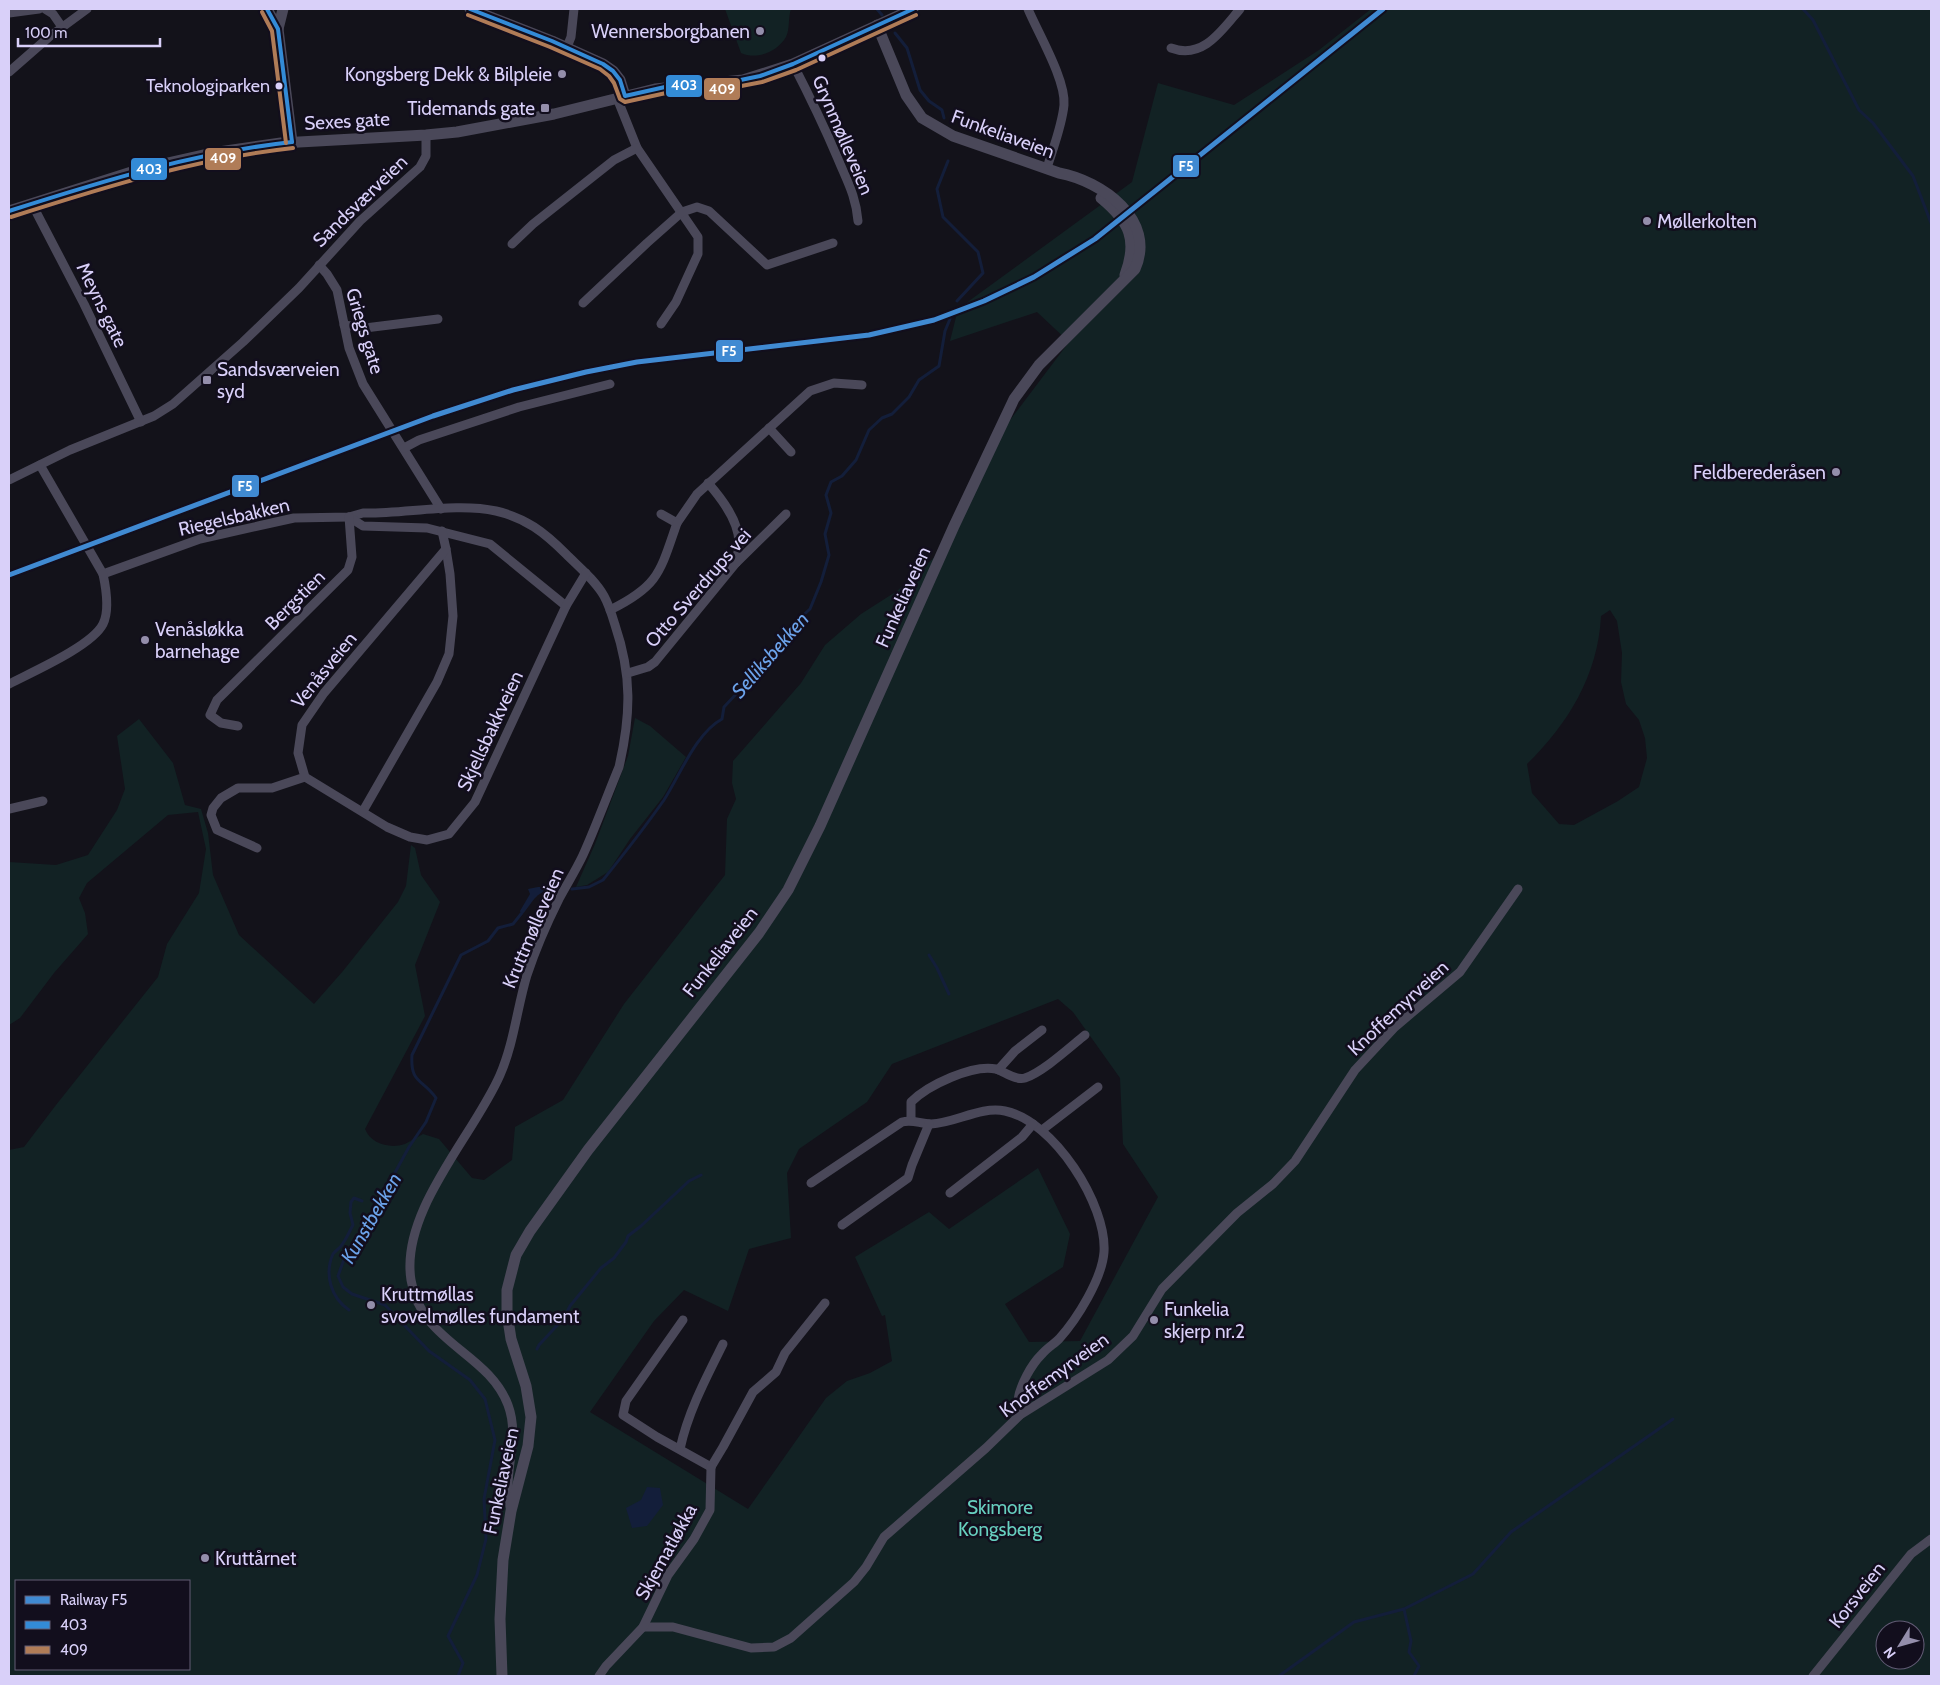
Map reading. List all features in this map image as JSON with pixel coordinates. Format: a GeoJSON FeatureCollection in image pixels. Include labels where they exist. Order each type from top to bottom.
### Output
{"type":"FeatureCollection","features":[{"type":"Feature","properties":{"kind":"street"},"geometry":{"type":"LineString","coordinates":[[9,13],[39,9]]}},
{"type":"Feature","properties":{"kind":"street"},"geometry":{"type":"LineString","coordinates":[[45,9],[52,14],[62,27]]}},
{"type":"Feature","properties":{"kind":"street"},"geometry":{"type":"LineString","coordinates":[[9,72],[29,53],[87,9]]}},
{"type":"Feature","properties":{"kind":"street"},"geometry":{"type":"LineString","coordinates":[[268,9],[282,9],[278,29],[292,142]]}},
{"type":"Feature","properties":{"kind":"street"},"geometry":{"type":"LineString","coordinates":[[268,9],[278,29]]}},
{"type":"Feature","properties":{"kind":"street"},"geometry":{"type":"LineString","coordinates":[[470,9],[491,12],[568,47],[603,64],[613,71],[620,80],[621,97],[637,148],[698,237],[698,254],[676,302],[661,324]]}},
{"type":"Feature","properties":{"kind":"street"},"geometry":{"type":"LineString","coordinates":[[568,47],[574,9]]}},
{"type":"Feature","properties":{"kind":"street"},"geometry":{"type":"LineString","coordinates":[[426,135],[518,121],[676,86],[743,80],[793,64],[913,9]]}},
{"type":"Feature","properties":{"kind":"street"},"geometry":{"type":"LineString","coordinates":[[1028,9],[1059,78],[1063,94],[1064,104],[1060,123],[1047,168]]}},
{"type":"Feature","properties":{"kind":"street"},"geometry":{"type":"LineString","coordinates":[[1171,48],[1186,51],[1207,44],[1240,9]]}},
{"type":"Feature","properties":{"kind":"street","name":"Funkeliaveien"},"geometry":{"type":"LineString","coordinates":[[502,1676],[501,1588],[503,1560],[511,1511],[528,1446],[531,1417],[526,1386],[512,1339],[507,1313],[508,1284],[516,1255],[530,1231],[588,1150],[758,933],[788,890],[820,826],[954,526],[1014,399],[1039,365],[1123,279],[1132,252],[1132,242],[1128,229],[1118,214],[1101,198],[1059,173],[953,136],[922,118],[906,95],[877,25]]}},
{"type":"Feature","properties":{"kind":"street","name":"Grynmølleveien"},"geometry":{"type":"LineString","coordinates":[[793,64],[816,107],[850,185],[857,204],[858,221]]}},
{"type":"Feature","properties":{"kind":"street","name":"Sexes gate"},"geometry":{"type":"LineString","coordinates":[[9,211],[119,176],[170,162],[228,150],[292,142],[426,135]]}},
{"type":"Feature","properties":{"kind":"street","name":"Sandsværveien"},"geometry":{"type":"LineString","coordinates":[[9,480],[77,448],[141,422],[173,404],[196,385],[257,329],[360,221],[420,167],[426,156],[426,135]]}},
{"type":"Feature","properties":{"kind":"street"},"geometry":{"type":"LineString","coordinates":[[512,244],[533,224],[614,160],[637,148]]}},
{"type":"Feature","properties":{"kind":"street","name":"Meyns gate"},"geometry":{"type":"LineString","coordinates":[[32,204],[84,304],[141,422]]}},
{"type":"Feature","properties":{"kind":"street"},"geometry":{"type":"LineString","coordinates":[[584,303],[682,212],[697,208],[709,210],[767,265],[834,243]]}},
{"type":"Feature","properties":{"kind":"street","name":"Griegs gate"},"geometry":{"type":"LineString","coordinates":[[319,266],[327,274],[337,290],[344,325],[363,384],[441,509]]}},
{"type":"Feature","properties":{"kind":"street"},"geometry":{"type":"LineString","coordinates":[[344,325],[366,328],[438,319]]}},
{"type":"Feature","properties":{"kind":"street"},"geometry":{"type":"LineString","coordinates":[[610,610],[633,599],[652,583],[662,567],[677,523],[686,507],[708,483],[769,428],[815,388],[834,383],[862,386]]}},
{"type":"Feature","properties":{"kind":"street"},"geometry":{"type":"LineString","coordinates":[[404,448],[419,440],[519,407],[610,384]]}},
{"type":"Feature","properties":{"kind":"street"},"geometry":{"type":"LineString","coordinates":[[769,428],[790,452]]}},
{"type":"Feature","properties":{"kind":"street"},"geometry":{"type":"LineString","coordinates":[[9,684],[84,643],[96,634],[104,623],[107,611],[103,574],[40,465]]}},
{"type":"Feature","properties":{"kind":"street"},"geometry":{"type":"LineString","coordinates":[[708,483],[724,501],[734,524],[739,542],[736,563]]}},
{"type":"Feature","properties":{"kind":"street","name":"Kruttmølleveien"},"geometry":{"type":"LineString","coordinates":[[349,517],[363,513],[382,514],[441,509],[494,510],[526,522],[545,533],[586,573],[604,596],[623,649],[628,673],[628,705],[618,767],[582,856],[558,901],[527,974],[500,1076],[428,1202],[417,1228],[411,1257],[413,1289],[423,1315],[438,1331],[483,1370],[508,1404],[514,1427],[508,1491],[511,1511]]}},
{"type":"Feature","properties":{"kind":"street"},"geometry":{"type":"LineString","coordinates":[[661,514],[677,523]]}},
{"type":"Feature","properties":{"kind":"street","name":"Otto Sverdrups vei"},"geometry":{"type":"LineString","coordinates":[[628,673],[648,667],[655,662],[736,563],[786,514]]}},
{"type":"Feature","properties":{"kind":"street","name":"Riegelsbakken"},"geometry":{"type":"LineString","coordinates":[[103,574],[200,539],[294,518],[349,517],[362,526],[416,527],[442,531],[490,544],[566,606]]}},
{"type":"Feature","properties":{"kind":"street","name":"Bergstien"},"geometry":{"type":"LineString","coordinates":[[238,726],[221,723],[210,715],[217,700],[348,570],[352,557],[349,517]]}},
{"type":"Feature","properties":{"kind":"street"},"geometry":{"type":"LineString","coordinates":[[363,811],[437,682],[448,654],[453,616],[450,574],[442,531]]}},
{"type":"Feature","properties":{"kind":"street","name":"Venåsveien"},"geometry":{"type":"LineString","coordinates":[[305,777],[298,753],[302,724],[324,693],[446,549]]}},
{"type":"Feature","properties":{"kind":"street","name":"Skjellsbakkveien"},"geometry":{"type":"LineString","coordinates":[[305,777],[387,827],[410,837],[426,840],[448,834],[475,802],[566,606],[586,573]]}},
{"type":"Feature","properties":{"kind":"street"},"geometry":{"type":"LineString","coordinates":[[257,848],[217,830],[211,815],[213,808],[220,798],[238,788],[272,788],[305,777]]}},
{"type":"Feature","properties":{"kind":"street"},"geometry":{"type":"LineString","coordinates":[[9,809],[43,801]]}},
{"type":"Feature","properties":{"kind":"street","name":"Knoffemyrveien"},"geometry":{"type":"LineString","coordinates":[[643,1627],[673,1627],[738,1645],[761,1649],[774,1647],[791,1638],[854,1582],[866,1567],[884,1537],[986,1448],[1020,1415],[1108,1360],[1119,1350],[1132,1336],[1162,1289],[1237,1213],[1273,1184],[1295,1161],[1355,1070],[1395,1027],[1460,972],[1518,889]]}},
{"type":"Feature","properties":{"kind":"street"},"geometry":{"type":"LineString","coordinates":[[998,1070],[1015,1051],[1042,1030]]}},
{"type":"Feature","properties":{"kind":"street"},"geometry":{"type":"LineString","coordinates":[[911,1120],[912,1102],[930,1088],[953,1077],[982,1068],[998,1070],[1014,1077],[1025,1078],[1059,1056],[1085,1034]]}},
{"type":"Feature","properties":{"kind":"street"},"geometry":{"type":"LineString","coordinates":[[1042,1130],[1098,1087]]}},
{"type":"Feature","properties":{"kind":"street"},"geometry":{"type":"LineString","coordinates":[[810,1183],[902,1122],[911,1120],[929,1124],[988,1110],[1006,1111],[1042,1130],[1078,1171],[1100,1217],[1104,1252],[1096,1283],[1076,1318],[1059,1339],[1040,1355],[1023,1382],[1018,1402],[1020,1415]]}},
{"type":"Feature","properties":{"kind":"street"},"geometry":{"type":"LineString","coordinates":[[842,1225],[908,1178],[929,1124]]}},
{"type":"Feature","properties":{"kind":"street"},"geometry":{"type":"LineString","coordinates":[[950,1193],[1022,1137],[1033,1124]]}},
{"type":"Feature","properties":{"kind":"street"},"geometry":{"type":"LineString","coordinates":[[682,1320],[626,1401],[623,1415],[657,1437],[711,1467],[753,1392],[776,1372],[785,1352],[826,1303]]}},
{"type":"Feature","properties":{"kind":"street"},"geometry":{"type":"LineString","coordinates":[[680,1449],[692,1408],[723,1344]]}},
{"type":"Feature","properties":{"kind":"street","name":"Skjematløkka"},"geometry":{"type":"LineString","coordinates":[[643,1627],[668,1575],[694,1539],[710,1510],[711,1467]]}},
{"type":"Feature","properties":{"kind":"street","name":"Korsveien"},"geometry":{"type":"LineString","coordinates":[[1813,1676],[1912,1554],[1931,1539]]}},
{"type":"Feature","properties":{"kind":"street"},"geometry":{"type":"LineString","coordinates":[[599,1676],[643,1627]]}},
{"type":"Feature","properties":{"kind":"green space","name":"Wennersborgbanen"},"geometry":{"type":"Polygon","coordinates":[[[725,9],[791,9],[786,37],[777,47],[766,53],[754,56],[741,53],[725,9]]]}},
{"type":"Feature","properties":{"kind":"green space","name":"Skimore Kongsberg"},"geometry":{"type":"Polygon","coordinates":[[[1371,9],[1931,9],[1931,1676],[9,1676],[9,1150],[24,1147],[158,977],[167,944],[199,893],[206,849],[198,812],[168,815],[87,883],[79,898],[85,913],[88,934],[54,973],[20,1018],[9,1025],[9,862],[56,865],[88,855],[117,810],[125,789],[117,736],[139,719],[173,763],[185,805],[201,809],[208,833],[213,875],[239,935],[314,1004],[398,902],[406,886],[411,845],[415,848],[421,875],[440,902],[415,965],[425,1016],[365,1129],[376,1142],[393,1146],[405,1144],[423,1134],[439,1139],[472,1178],[484,1180],[512,1160],[515,1127],[563,1100],[624,1004],[725,875],[727,819],[736,799],[732,783],[733,761],[801,683],[825,645],[861,614],[897,591],[948,545],[998,436],[1069,342],[1037,312],[950,341],[958,309],[1132,182],[1158,83],[1234,105],[1319,50],[1371,9]],[[1610,610],[1601,616],[1599,638],[1594,658],[1578,697],[1568,715],[1542,749],[1527,764],[1532,793],[1559,824],[1574,825],[1639,787],[1647,758],[1645,738],[1639,720],[1626,704],[1621,682],[1622,653],[1617,621],[1610,610]],[[1058,999],[892,1064],[867,1102],[799,1149],[787,1173],[791,1238],[749,1249],[728,1311],[684,1290],[654,1321],[590,1412],[748,1509],[826,1398],[847,1381],[870,1373],[892,1361],[885,1315],[882,1316],[855,1257],[929,1212],[949,1229],[1038,1168],[1070,1234],[1063,1267],[1005,1304],[1029,1342],[1080,1341],[1158,1197],[1123,1144],[1120,1078],[1073,1012],[1058,999]]]}},
{"type":"Feature","properties":{"kind":"green space"},"geometry":{"type":"Polygon","coordinates":[[[635,718],[650,726],[686,757],[663,797],[630,839],[608,872],[587,885],[576,887],[595,844],[628,756],[635,718]]]}},
{"type":"Feature","properties":{"kind":"water"},"geometry":{"type":"Polygon","coordinates":[[[558,887],[557,890],[544,892],[536,897],[522,915],[520,911],[530,894],[528,889],[558,887]]]}},
{"type":"Feature","properties":{"kind":"water"},"geometry":{"type":"Polygon","coordinates":[[[647,1487],[660,1488],[663,1505],[647,1526],[632,1528],[626,1508],[641,1500],[647,1487]]]}},
{"type":"Feature","properties":{"kind":"waterway","name":"Selliksbekken"},"geometry":{"type":"LineString","coordinates":[[877,9],[882,15]]}},
{"type":"Feature","properties":{"kind":"waterway"},"geometry":{"type":"LineString","coordinates":[[1803,9],[1813,20],[1859,110],[1873,123],[1913,176],[1931,223]]}},
{"type":"Feature","properties":{"kind":"waterway","name":"Selliksbekken"},"geometry":{"type":"LineString","coordinates":[[895,33],[907,48],[920,90],[929,101],[942,110],[944,118]]}},
{"type":"Feature","properties":{"kind":"waterway","name":"Selliksbekken"},"geometry":{"type":"LineString","coordinates":[[948,161],[937,189],[943,217],[978,252],[983,273],[957,301]]}},
{"type":"Feature","properties":{"kind":"waterway","name":"Selliksbekken"},"geometry":{"type":"LineString","coordinates":[[572,889],[589,887],[603,880],[664,800],[696,744],[713,725],[722,719],[724,707],[753,676],[787,630],[810,609],[829,555],[825,534],[831,513],[826,495],[831,482],[842,476],[856,460],[869,430],[882,418],[892,414],[909,397],[919,380],[939,366],[945,331],[950,319]]}},
{"type":"Feature","properties":{"kind":"waterway","name":"Kunstbekken"},"geometry":{"type":"LineString","coordinates":[[458,1676],[463,1663],[448,1636],[477,1575],[486,1539],[484,1499],[495,1440],[485,1399],[470,1380],[429,1351],[385,1305],[352,1294],[343,1287],[338,1276],[347,1251],[358,1240],[409,1147],[426,1122],[436,1098],[415,1076],[412,1055],[461,955],[488,941],[498,928],[513,924],[521,914]]}},
{"type":"Feature","properties":{"kind":"waterway"},"geometry":{"type":"LineString","coordinates":[[929,955],[949,994]]}},
{"type":"Feature","properties":{"kind":"waterway"},"geometry":{"type":"LineString","coordinates":[[537,1349],[564,1318],[570,1306],[601,1268],[614,1258],[626,1242],[628,1236],[689,1181],[701,1175]]}},
{"type":"Feature","properties":{"kind":"waterway"},"geometry":{"type":"LineString","coordinates":[[349,1310],[334,1292],[329,1277],[329,1270],[333,1254],[343,1244],[353,1225],[350,1213],[351,1202],[354,1198],[362,1201]]}},
{"type":"Feature","properties":{"kind":"waterway"},"geometry":{"type":"LineString","coordinates":[[1404,1609],[1473,1574],[1511,1532],[1673,1419]]}},
{"type":"Feature","properties":{"kind":"waterway"},"geometry":{"type":"LineString","coordinates":[[1279,1676],[1354,1622],[1404,1609],[1411,1641],[1409,1652],[1419,1666],[1414,1676]]}},
{"type":"Feature","properties":{"kind":"rail line","name":"F5"},"geometry":{"type":"LineString","coordinates":[[9,575],[433,416],[513,390],[637,362],[869,335],[934,320],[984,301],[1034,277],[1095,239],[1383,9]]}},
{"type":"Feature","properties":{"kind":"transit line","name":"403"},"geometry":{"type":"LineString","coordinates":[[267,9],[278,29],[292,142]]}},
{"type":"Feature","properties":{"kind":"transit line","name":"403"},"geometry":{"type":"LineString","coordinates":[[470,9],[552,41],[603,64],[613,71],[620,80],[625,96],[665,87],[731,82],[760,76],[793,64],[913,9]]}},
{"type":"Feature","properties":{"kind":"transit line","name":"409"},"geometry":{"type":"LineString","coordinates":[[262,12],[272,31],[286,143]]}},
{"type":"Feature","properties":{"kind":"transit line","name":"409"},"geometry":{"type":"LineString","coordinates":[[468,15],[600,69],[609,76],[620,99],[625,102],[666,93],[731,88],[762,82],[796,70],[916,15]]}},
{"type":"Feature","properties":{"kind":"transit line","name":"403"},"geometry":{"type":"LineString","coordinates":[[9,211],[149,169],[219,153],[292,142]]}},
{"type":"Feature","properties":{"kind":"transit line","name":"409"},"geometry":{"type":"LineString","coordinates":[[11,217],[150,175],[220,159],[293,148]]}},
{"type":"Feature","properties":{"kind":"place","name":"Wennersborgbanen"},"geometry":{"type":"Point","coordinates":[760,31]}},
{"type":"Feature","properties":{"kind":"place","name":"Kongsberg Dekk & Bilpleie"},"geometry":{"type":"Point","coordinates":[562,74]}},
{"type":"Feature","properties":{"kind":"place","name":"Teknologiparken"},"geometry":{"type":"Point","coordinates":[279,86]}},
{"type":"Feature","properties":{"kind":"place","name":"Tidemands gate"},"geometry":{"type":"Point","coordinates":[545,108]}},
{"type":"Feature","properties":{"kind":"place","name":"Møllerkolten"},"geometry":{"type":"Point","coordinates":[1647,221]}},
{"type":"Feature","properties":{"kind":"place","name":"Sandsværveien syd"},"geometry":{"type":"Point","coordinates":[207,380]}},
{"type":"Feature","properties":{"kind":"place","name":"Feldberederåsen"},"geometry":{"type":"Point","coordinates":[1836,472]}},
{"type":"Feature","properties":{"kind":"place","name":"Venåsløkka barnehage"},"geometry":{"type":"Point","coordinates":[145,640]}},
{"type":"Feature","properties":{"kind":"place","name":"Kruttmøllas svovelmølles fundament"},"geometry":{"type":"Point","coordinates":[371,1305]}},
{"type":"Feature","properties":{"kind":"place","name":"Funkelia skjerp nr.2"},"geometry":{"type":"Point","coordinates":[1154,1320]}},
{"type":"Feature","properties":{"kind":"place","name":"Kruttårnet"},"geometry":{"type":"Point","coordinates":[205,1558]}}]}
